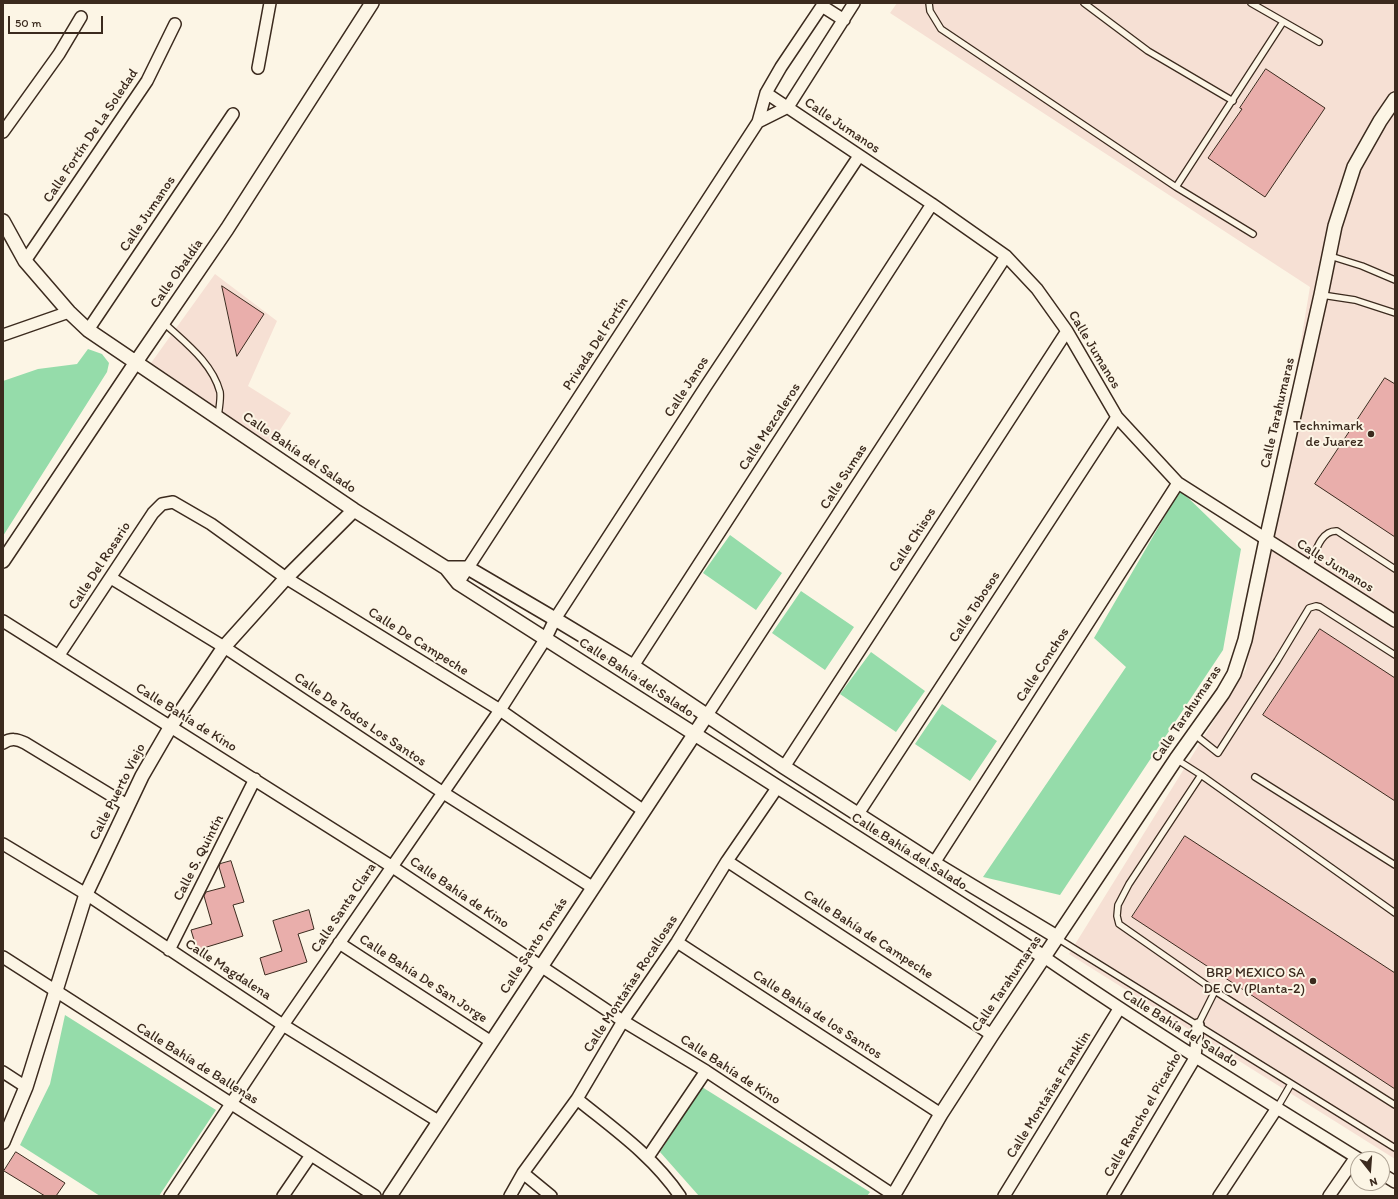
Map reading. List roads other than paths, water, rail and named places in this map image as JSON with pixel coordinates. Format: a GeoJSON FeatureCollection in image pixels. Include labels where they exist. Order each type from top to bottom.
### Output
{"type":"FeatureCollection","features":[{"type":"Feature","properties":{"kind":"street"},"geometry":{"type":"LineString","coordinates":[[258,68],[270,3]]}},
{"type":"Feature","properties":{"kind":"street","name":"Calle Obaldía"},"geometry":{"type":"LineString","coordinates":[[3,561],[163,322],[228,229],[372,3]]}},
{"type":"Feature","properties":{"kind":"street"},"geometry":{"type":"LineString","coordinates":[[758,122],[788,107],[854,3]]}},
{"type":"Feature","properties":{"kind":"street"},"geometry":{"type":"LineString","coordinates":[[823,4],[844,20]]}},
{"type":"Feature","properties":{"kind":"street","name":"Privada Del Fortín"},"geometry":{"type":"LineString","coordinates":[[458,583],[758,122],[766,93],[781,67],[823,4]]}},
{"type":"Feature","properties":{"kind":"street"},"geometry":{"type":"LineString","coordinates":[[3,132],[59,54],[81,17]]}},
{"type":"Feature","properties":{"kind":"street","name":"Calle Fortín De La Soledad"},"geometry":{"type":"LineString","coordinates":[[25,261],[147,81],[174,24]]}},
{"type":"Feature","properties":{"kind":"street","name":"Calle Jumanos"},"geometry":{"type":"LineString","coordinates":[[766,93],[932,204],[1006,256],[1037,289],[1067,331],[1117,417],[1178,483],[1395,621]]}},
{"type":"Feature","properties":{"kind":"street","name":"Calle Tarahumaras"},"geometry":{"type":"LineString","coordinates":[[894,1196],[941,1114],[992,1035],[1176,759],[1223,693],[1234,674],[1246,640],[1266,540],[1335,226],[1354,167],[1380,121],[1395,100]]}},
{"type":"Feature","properties":{"kind":"street","name":"Calle Jumanos"},"geometry":{"type":"LineString","coordinates":[[88,330],[233,114]]}},
{"type":"Feature","properties":{"kind":"street","name":"Calle Janos"},"geometry":{"type":"LineString","coordinates":[[546,638],[555,619],[706,386],[859,156]]}},
{"type":"Feature","properties":{"kind":"street","name":"Calle Mezcaleros"},"geometry":{"type":"LineString","coordinates":[[633,666],[932,204]]}},
{"type":"Feature","properties":{"kind":"street"},"geometry":{"type":"LineString","coordinates":[[3,221],[6,235],[25,261],[69,312],[88,330],[136,362]]}},
{"type":"Feature","properties":{"kind":"street","name":"Calle Sumas"},"geometry":{"type":"LineString","coordinates":[[707,715],[1006,256]]}},
{"type":"Feature","properties":{"kind":"street"},"geometry":{"type":"LineString","coordinates":[[3,335],[69,312]]}},
{"type":"Feature","properties":{"kind":"street","name":"Calle Chisos"},"geometry":{"type":"LineString","coordinates":[[784,767],[1067,331]]}},
{"type":"Feature","properties":{"kind":"street","name":"Calle Bahía del Salado"},"geometry":{"type":"LineString","coordinates":[[136,362],[218,416],[354,510],[446,568],[458,583],[1044,958],[1195,1058],[1350,1154]]}},
{"type":"Feature","properties":{"kind":"street","name":"Calle Tobosos"},"geometry":{"type":"LineString","coordinates":[[858,814],[1117,417]]}},
{"type":"Feature","properties":{"kind":"street","name":"Calle Conchos"},"geometry":{"type":"LineString","coordinates":[[934,863],[1178,483]]}},
{"type":"Feature","properties":{"kind":"street","name":"Calle Del Rosario"},"geometry":{"type":"LineString","coordinates":[[59,655],[158,507],[167,502],[173,502]]}},
{"type":"Feature","properties":{"kind":"street","name":"Calle De Campeche"},"geometry":{"type":"LineString","coordinates":[[173,502],[211,524],[286,578],[500,710],[644,811]]}},
{"type":"Feature","properties":{"kind":"street","name":"Calle Puerto Viejo"},"geometry":{"type":"LineString","coordinates":[[3,1142],[26,1088],[86,894],[127,805],[171,726],[224,647],[286,578],[354,510]]}},
{"type":"Feature","properties":{"kind":"street"},"geometry":{"type":"LineString","coordinates":[[446,568],[468,568]]}},
{"type":"Feature","properties":{"kind":"street","name":"Calle Bahía del Salado"},"geometry":{"type":"LineString","coordinates":[[468,568],[633,666],[784,767],[934,863],[1057,938]]}},
{"type":"Feature","properties":{"kind":"street","name":"Calle De Todos Los Santos"},"geometry":{"type":"LineString","coordinates":[[111,578],[224,647],[442,792],[592,887]]}},
{"type":"Feature","properties":{"kind":"street","name":"Calle Bahía de Kino"},"geometry":{"type":"LineString","coordinates":[[3,621],[391,866],[622,1021],[706,1071],[894,1196]]}},
{"type":"Feature","properties":{"kind":"street","name":"Calle Santa Clara"},"geometry":{"type":"LineString","coordinates":[[170,1196],[232,1104],[283,1024],[500,710],[546,638]]}},
{"type":"Feature","properties":{"kind":"street","name":"Calle Santo Tomás"},"geometry":{"type":"LineString","coordinates":[[390,1196],[490,1041],[542,967],[592,887],[707,715]]}},
{"type":"Feature","properties":{"kind":"street"},"geometry":{"type":"LineString","coordinates":[[6,741],[18,740],[25,743],[127,805]]}},
{"type":"Feature","properties":{"kind":"street","name":"Calle S. Quintín"},"geometry":{"type":"LineString","coordinates":[[169,950],[255,779]]}},
{"type":"Feature","properties":{"kind":"street","name":"Calle Montañas Rocallosas"},"geometry":{"type":"LineString","coordinates":[[510,1196],[523,1173],[577,1099],[622,1021],[677,942],[727,861],[777,788]]}},
{"type":"Feature","properties":{"kind":"street","name":"Calle Magdalena"},"geometry":{"type":"LineString","coordinates":[[3,844],[86,894],[283,1024],[438,1121]]}},
{"type":"Feature","properties":{"kind":"street","name":"Calle Bahía de Campeche"},"geometry":{"type":"LineString","coordinates":[[727,861],[992,1035]]}},
{"type":"Feature","properties":{"kind":"street","name":"Calle Bahía De San Jorge"},"geometry":{"type":"LineString","coordinates":[[339,942],[490,1041]]}},
{"type":"Feature","properties":{"kind":"street","name":"Calle Bahía de los Santos"},"geometry":{"type":"LineString","coordinates":[[677,942],[941,1114]]}},
{"type":"Feature","properties":{"kind":"street","name":"Calle Bahía de Ballenas"},"geometry":{"type":"LineString","coordinates":[[3,958],[375,1196]]}},
{"type":"Feature","properties":{"kind":"street","name":"Calle Montañas Franklin"},"geometry":{"type":"LineString","coordinates":[[1004,1196],[1119,1009]]}},
{"type":"Feature","properties":{"kind":"street","name":"Calle Rancho el Picacho"},"geometry":{"type":"LineString","coordinates":[[1113,1196],[1195,1058],[1198,1024]]}},
{"type":"Feature","properties":{"kind":"street"},"geometry":{"type":"LineString","coordinates":[[648,1157],[706,1071]]}},
{"type":"Feature","properties":{"kind":"street"},"geometry":{"type":"LineString","coordinates":[[3,1072],[26,1088]]}},
{"type":"Feature","properties":{"kind":"street"},"geometry":{"type":"LineString","coordinates":[[577,1099],[648,1157],[668,1178],[680,1196]]}},
{"type":"Feature","properties":{"kind":"street"},"geometry":{"type":"LineString","coordinates":[[1219,1196],[1277,1108]]}},
{"type":"Feature","properties":{"kind":"street"},"geometry":{"type":"LineString","coordinates":[[283,1196],[311,1155]]}},
{"type":"Feature","properties":{"kind":"street"},"geometry":{"type":"LineString","coordinates":[[1329,1196],[1350,1168]]}},
{"type":"Feature","properties":{"kind":"street"},"geometry":{"type":"LineString","coordinates":[[523,1173],[551,1196]]}},
{"type":"Feature","properties":{"kind":"lane"},"geometry":{"type":"LineString","coordinates":[[929,3],[930,11],[941,30],[1176,187],[1253,234]]}},
{"type":"Feature","properties":{"kind":"lane"},"geometry":{"type":"LineString","coordinates":[[1084,3],[1148,51],[1233,101]]}},
{"type":"Feature","properties":{"kind":"lane"},"geometry":{"type":"LineString","coordinates":[[1251,3],[1319,42]]}},
{"type":"Feature","properties":{"kind":"lane"},"geometry":{"type":"LineString","coordinates":[[1176,187],[1283,22]]}},
{"type":"Feature","properties":{"kind":"lane"},"geometry":{"type":"LineString","coordinates":[[1329,256],[1362,266],[1395,280]]}},
{"type":"Feature","properties":{"kind":"lane"},"geometry":{"type":"LineString","coordinates":[[1321,295],[1355,300],[1395,313]]}},
{"type":"Feature","properties":{"kind":"lane"},"geometry":{"type":"LineString","coordinates":[[163,322],[193,350],[211,371],[220,393],[218,416]]}},
{"type":"Feature","properties":{"kind":"lane"},"geometry":{"type":"LineString","coordinates":[[1309,567],[1322,538],[1331,531],[1337,531],[1395,568]]}},
{"type":"Feature","properties":{"kind":"lane"},"geometry":{"type":"LineString","coordinates":[[1194,734],[1218,753],[1309,608],[1313,606],[1320,607],[1395,655]]}},
{"type":"Feature","properties":{"kind":"lane"},"geometry":{"type":"LineString","coordinates":[[1176,759],[1201,775],[1395,913]]}},
{"type":"Feature","properties":{"kind":"lane"},"geometry":{"type":"LineString","coordinates":[[1201,775],[1129,884],[1118,905],[1117,916],[1119,924],[1215,991],[1395,1105]]}},
{"type":"Feature","properties":{"kind":"lane"},"geometry":{"type":"LineString","coordinates":[[1255,776],[1395,865]]}},
{"type":"Feature","properties":{"kind":"lane"},"geometry":{"type":"LineString","coordinates":[[1057,938],[1198,1024],[1291,1084],[1395,1148]]}},
{"type":"Feature","properties":{"kind":"lane"},"geometry":{"type":"LineString","coordinates":[[1198,1024],[1215,991]]}},
{"type":"Feature","properties":{"kind":"lane"},"geometry":{"type":"LineString","coordinates":[[1277,1108],[1291,1084]]}},
{"type":"Feature","properties":{"kind":"place","name":"Technimark de Juarez"},"geometry":{"type":"Point","coordinates":[1371,434]}},
{"type":"Feature","properties":{"kind":"place","name":"BRP MEXICO SA DE CV (Planta-2)"},"geometry":{"type":"Point","coordinates":[1313,981]}}]}
